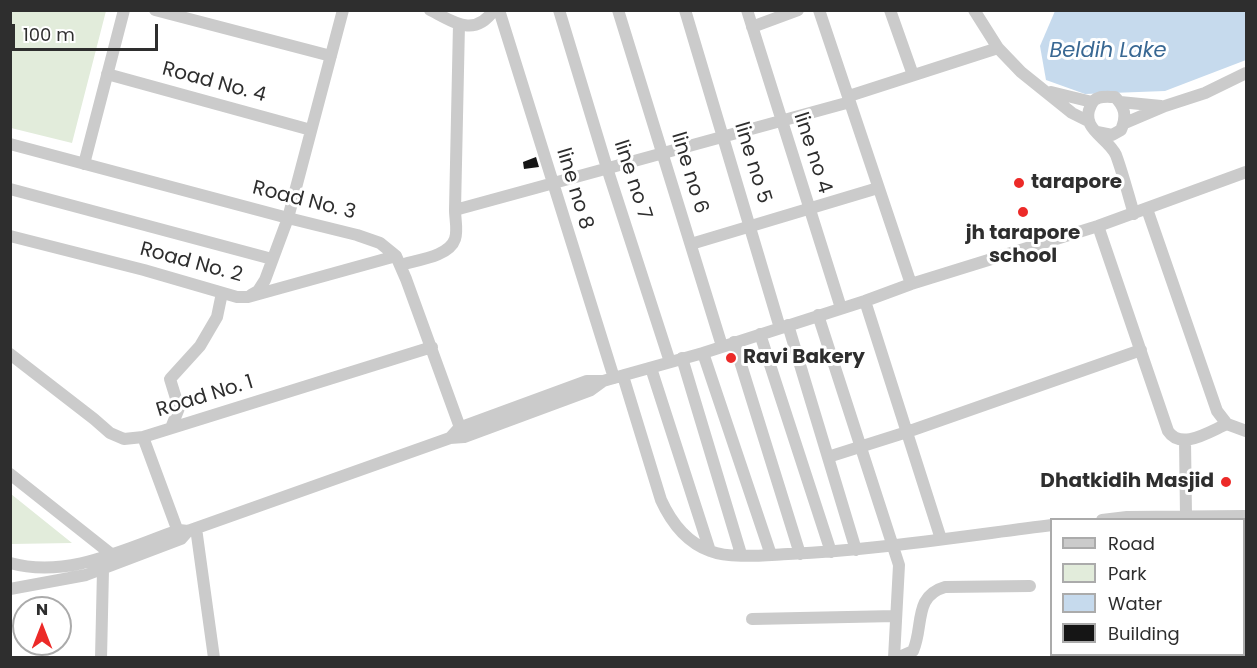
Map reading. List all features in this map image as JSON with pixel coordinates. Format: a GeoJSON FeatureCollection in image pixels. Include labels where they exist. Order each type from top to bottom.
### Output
{"type":"FeatureCollection","features":[{"type":"Feature","properties":{"kind":"street"},"geometry":{"type":"LineString","coordinates":[[84,164],[124,10]]}},
{"type":"Feature","properties":{"kind":"street"},"geometry":{"type":"LineString","coordinates":[[154,10],[331,56]]}},
{"type":"Feature","properties":{"kind":"street"},"geometry":{"type":"LineString","coordinates":[[248,297],[258,291],[261,286],[288,218],[343,10]]}},
{"type":"Feature","properties":{"kind":"street"},"geometry":{"type":"LineString","coordinates":[[430,10],[459,24],[472,27],[486,21],[494,10]]}},
{"type":"Feature","properties":{"kind":"street","name":"line no 8"},"geometry":{"type":"LineString","coordinates":[[499,10],[614,378],[661,500],[670,518],[682,533],[710,551]]}},
{"type":"Feature","properties":{"kind":"street","name":"line no 7"},"geometry":{"type":"LineString","coordinates":[[559,10],[607,168],[676,360],[741,554]]}},
{"type":"Feature","properties":{"kind":"street","name":"line no 6"},"geometry":{"type":"LineString","coordinates":[[618,10],[691,244],[800,554]]}},
{"type":"Feature","properties":{"kind":"street","name":"line no 5"},"geometry":{"type":"LineString","coordinates":[[685,10],[750,227],[828,457],[856,550]]}},
{"type":"Feature","properties":{"kind":"street","name":"line no 4"},"geometry":{"type":"LineString","coordinates":[[747,10],[841,308]]}},
{"type":"Feature","properties":{"kind":"street"},"geometry":{"type":"LineString","coordinates":[[752,27],[798,10]]}},
{"type":"Feature","properties":{"kind":"street"},"geometry":{"type":"LineString","coordinates":[[819,10],[911,284]]}},
{"type":"Feature","properties":{"kind":"street"},"geometry":{"type":"LineString","coordinates":[[890,10],[914,75]]}},
{"type":"Feature","properties":{"kind":"street"},"geometry":{"type":"LineString","coordinates":[[974,10],[998,48],[1021,72],[1072,113],[1088,121]]}},
{"type":"Feature","properties":{"kind":"street","name":"Road No. 2"},"geometry":{"type":"LineString","coordinates":[[10,236],[144,270],[237,297],[248,297],[440,253],[449,248],[455,239],[459,24]]}},
{"type":"Feature","properties":{"kind":"street"},"geometry":{"type":"LineString","coordinates":[[455,210],[782,121],[998,48]]}},
{"type":"Feature","properties":{"kind":"street"},"geometry":{"type":"LineString","coordinates":[[1097,132],[1112,135],[1123,126],[1165,106],[1205,93],[1246,73]]}},
{"type":"Feature","properties":{"kind":"street","name":"Road No. 4"},"geometry":{"type":"LineString","coordinates":[[107,74],[311,130]]}},
{"type":"Feature","properties":{"kind":"street"},"geometry":{"type":"LineString","coordinates":[[1047,91],[1092,102]]}},
{"type":"Feature","properties":{"kind":"street"},"geometry":{"type":"LineString","coordinates":[[1115,153],[1123,126],[1125,109],[1115,97],[1099,97],[1092,102],[1088,111],[1088,121],[1090,127],[1115,153],[1134,214]]}},
{"type":"Feature","properties":{"kind":"street"},"geometry":{"type":"LineString","coordinates":[[1120,102],[1165,106]]}},
{"type":"Feature","properties":{"kind":"street","name":"Road No. 3"},"geometry":{"type":"LineString","coordinates":[[10,144],[357,235],[380,243],[398,261]]}},
{"type":"Feature","properties":{"kind":"street"},"geometry":{"type":"LineString","coordinates":[[10,563],[44,568],[70,566],[186,532],[462,432],[591,390],[614,378],[784,327],[911,284],[1098,226],[1246,172]]}},
{"type":"Feature","properties":{"kind":"street"},"geometry":{"type":"LineString","coordinates":[[691,244],[878,188]]}},
{"type":"Feature","properties":{"kind":"street"},"geometry":{"type":"LineString","coordinates":[[10,189],[272,259]]}},
{"type":"Feature","properties":{"kind":"street"},"geometry":{"type":"LineString","coordinates":[[1148,209],[1217,411],[1227,424],[1246,430]]}},
{"type":"Feature","properties":{"kind":"street"},"geometry":{"type":"LineString","coordinates":[[1098,226],[1168,431],[1173,438],[1185,440],[1227,424]]}},
{"type":"Feature","properties":{"kind":"street"},"geometry":{"type":"LineString","coordinates":[[398,261],[462,432]]}},
{"type":"Feature","properties":{"kind":"street"},"geometry":{"type":"LineString","coordinates":[[171,428],[179,408],[170,379],[200,346],[217,317],[222,293]]}},
{"type":"Feature","properties":{"kind":"street"},"geometry":{"type":"LineString","coordinates":[[866,301],[941,539]]}},
{"type":"Feature","properties":{"kind":"street"},"geometry":{"type":"LineString","coordinates":[[818,315],[899,565],[896,657],[913,651],[922,606],[927,596],[934,590],[945,587],[1030,586]]}},
{"type":"Feature","properties":{"kind":"street"},"geometry":{"type":"LineString","coordinates":[[760,334],[831,552]]}},
{"type":"Feature","properties":{"kind":"street","name":"Road No. 1"},"geometry":{"type":"LineString","coordinates":[[10,354],[110,434],[124,439],[142,437],[432,347]]}},
{"type":"Feature","properties":{"kind":"street"},"geometry":{"type":"LineString","coordinates":[[828,457],[907,432],[1141,350]]}},
{"type":"Feature","properties":{"kind":"street"},"geometry":{"type":"LineString","coordinates":[[703,352],[771,555]]}},
{"type":"Feature","properties":{"kind":"street"},"geometry":{"type":"LineString","coordinates":[[651,368],[710,551],[726,554],[771,555],[831,552],[1050,525]]}},
{"type":"Feature","properties":{"kind":"street"},"geometry":{"type":"LineString","coordinates":[[142,437],[186,532],[214,657]]}},
{"type":"Feature","properties":{"kind":"street"},"geometry":{"type":"LineString","coordinates":[[1185,440],[1186,516]]}},
{"type":"Feature","properties":{"kind":"street"},"geometry":{"type":"LineString","coordinates":[[10,474],[111,554]]}},
{"type":"Feature","properties":{"kind":"street"},"geometry":{"type":"LineString","coordinates":[[1114,518],[1246,516]]}},
{"type":"Feature","properties":{"kind":"street"},"geometry":{"type":"LineString","coordinates":[[10,589],[103,570],[186,532]]}},
{"type":"Feature","properties":{"kind":"street"},"geometry":{"type":"LineString","coordinates":[[100,657],[103,570]]}},
{"type":"Feature","properties":{"kind":"street"},"geometry":{"type":"LineString","coordinates":[[752,619],[896,616]]}},
{"type":"Feature","properties":{"kind":"green space"},"geometry":{"type":"Polygon","coordinates":[[[10,11],[106,11],[72,143],[11,128],[10,11]]]}},
{"type":"Feature","properties":{"kind":"green space"},"geometry":{"type":"Polygon","coordinates":[[[11,494],[72,543],[11,544],[11,494]]]}},
{"type":"Feature","properties":{"kind":"water","name":"Beldih Lake"},"geometry":{"type":"Polygon","coordinates":[[[1055,11],[1246,11],[1246,60],[1165,91],[1085,94],[1046,80],[1040,46],[1055,11]]]}},
{"type":"Feature","properties":{"kind":"building"},"geometry":{"type":"Polygon","coordinates":[[[536,157],[539,167],[524,169],[523,162],[536,157]]]}},
{"type":"Feature","properties":{"kind":"place","name":"tarapore"},"geometry":{"type":"Point","coordinates":[1019,183]}},
{"type":"Feature","properties":{"kind":"place","name":"jh tarapore school"},"geometry":{"type":"Point","coordinates":[1023,212]}},
{"type":"Feature","properties":{"kind":"place","name":"Ravi Bakery"},"geometry":{"type":"Point","coordinates":[731,358]}},
{"type":"Feature","properties":{"kind":"place","name":"Dhatkidih Masjid"},"geometry":{"type":"Point","coordinates":[1226,482]}}]}
